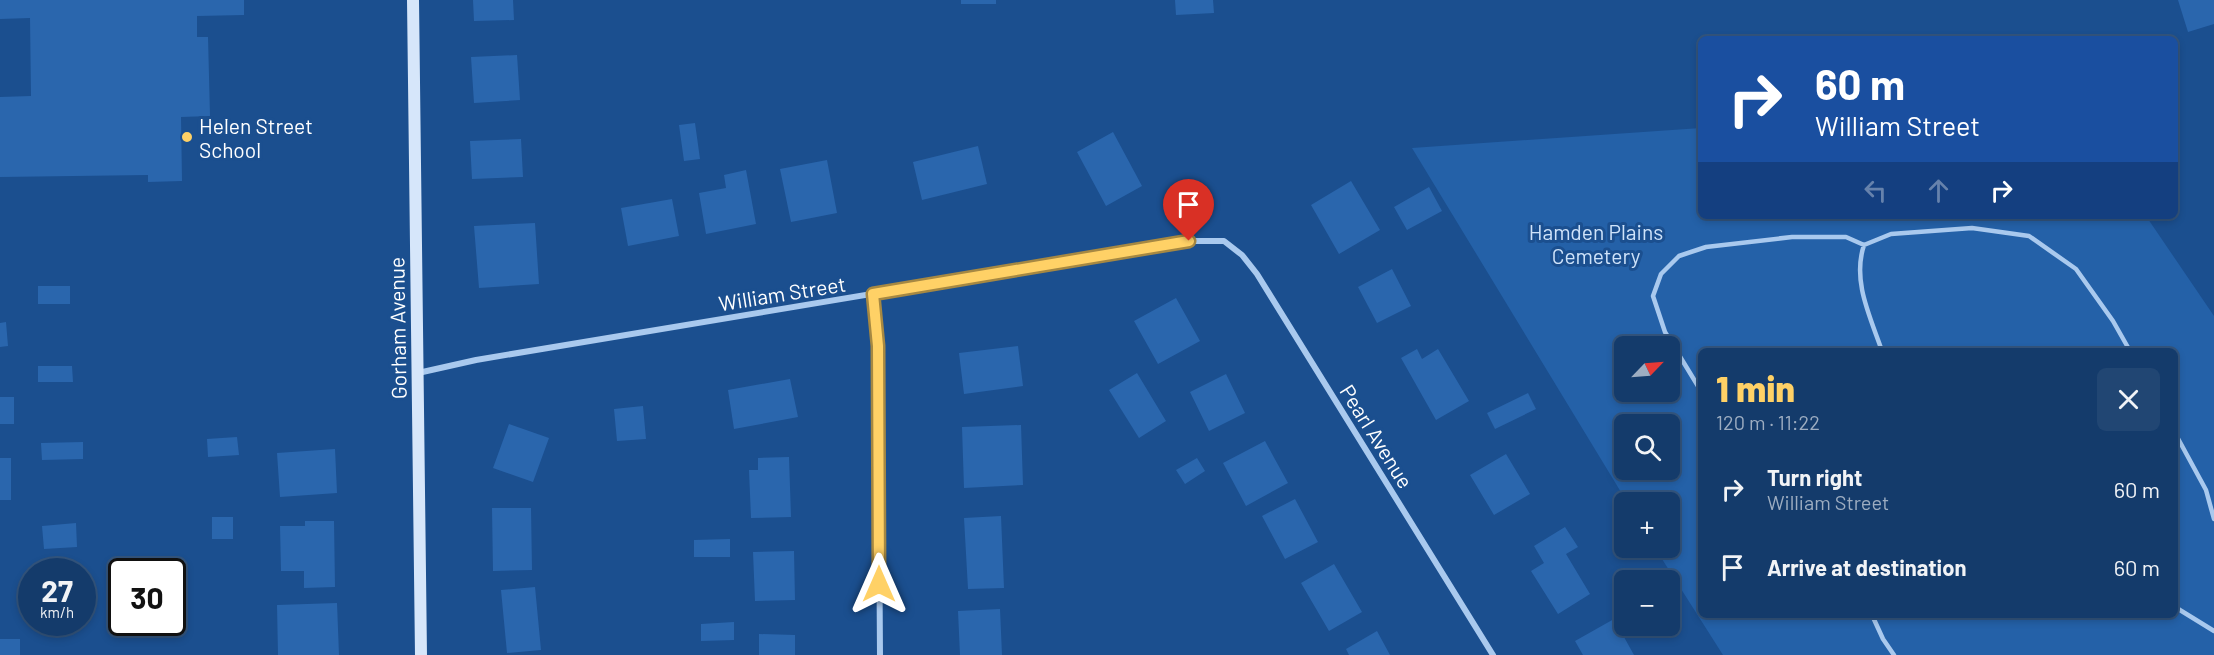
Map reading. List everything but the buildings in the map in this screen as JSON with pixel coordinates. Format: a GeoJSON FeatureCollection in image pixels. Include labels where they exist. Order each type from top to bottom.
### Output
{"type":"FeatureCollection","features":[{"type":"Feature","properties":{"kind":"main road","name":"Gorham Avenue"},"geometry":{"type":"LineString","coordinates":[[413,0],[421,655]]}},
{"type":"Feature","properties":{"kind":"street","name":"William Street"},"geometry":{"type":"LineString","coordinates":[[417,373],[476,360],[1189,241],[1224,241]]}},
{"type":"Feature","properties":{"kind":"street","name":"Pearl Avenue"},"geometry":{"type":"LineString","coordinates":[[1224,241],[1242,255],[1257,274],[1493,655]]}},
{"type":"Feature","properties":{"kind":"street"},"geometry":{"type":"LineString","coordinates":[[873,294],[878,346],[880,655]]}},
{"type":"Feature","properties":{"kind":"lane"},"geometry":{"type":"LineString","coordinates":[[1698,386],[1665,332],[1653,296],[1661,274],[1679,256],[1706,247],[1792,237],[1846,237],[1864,245],[1891,234],[1972,228],[2029,236],[2076,269],[2113,321],[2128,348]]}},
{"type":"Feature","properties":{"kind":"lane"},"geometry":{"type":"LineString","coordinates":[[1864,245],[1859,260],[1859,283],[1881,348]]}},
{"type":"Feature","properties":{"kind":"lane"},"geometry":{"type":"LineString","coordinates":[[2178,439],[2206,490],[2214,519]]}},
{"type":"Feature","properties":{"kind":"lane"},"geometry":{"type":"LineString","coordinates":[[2178,609],[2214,631]]}},
{"type":"Feature","properties":{"kind":"lane"},"geometry":{"type":"LineString","coordinates":[[1873,618],[1883,639],[1894,655]]}},
{"type":"Feature","properties":{"kind":"green space","name":"Hamden Plains Cemetery"},"geometry":{"type":"Polygon","coordinates":[[[1698,128],[1698,219],[2148,219],[2214,316],[2214,655],[1723,655],[1699,618],[2178,618],[2178,348],[1698,348],[1698,616],[1680,587],[1680,570],[1669,570],[1661,558],[1680,558],[1680,492],[1621,492],[1412,148],[1698,128]]]}},
{"type":"Feature","properties":{"kind":"place","name":"Helen Street School"},"geometry":{"type":"Point","coordinates":[187,137]}},
{"type":"Feature","properties":{"kind":"route"},"geometry":{"type":"LineString","coordinates":[[879,584],[878,346],[873,294],[1189,241]]}}]}
